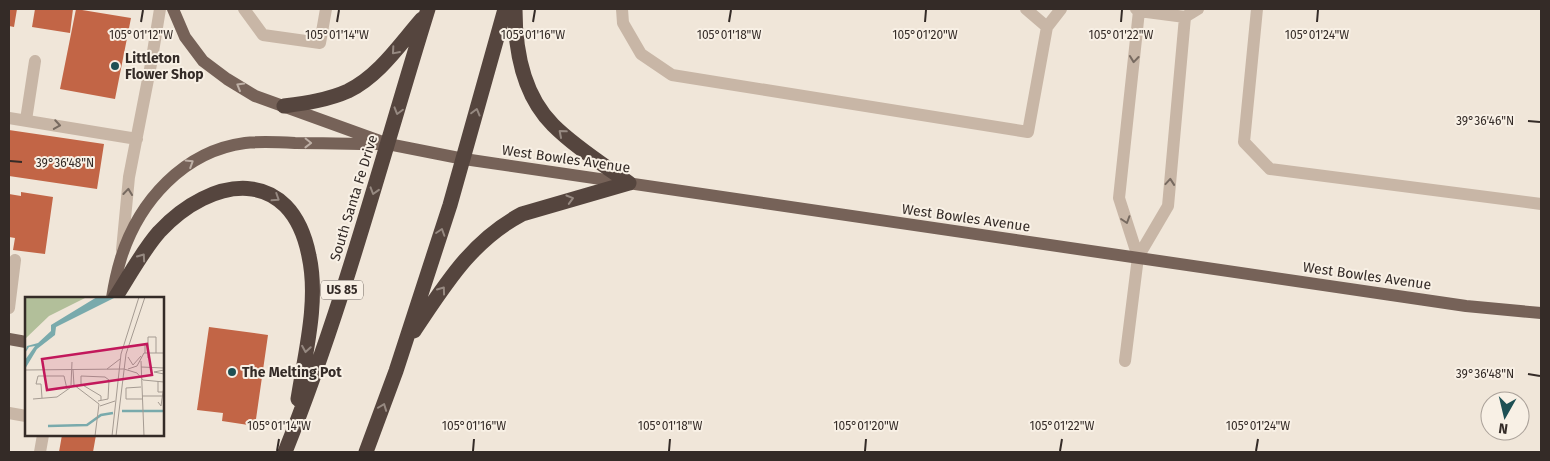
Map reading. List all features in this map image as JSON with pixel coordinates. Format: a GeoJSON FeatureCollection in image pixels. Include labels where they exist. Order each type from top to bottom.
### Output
{"type":"FeatureCollection","features":[{"type":"Feature","properties":{"kind":"highway"},"geometry":{"type":"LineString","coordinates":[[366,452],[404,345],[464,159],[505,9]]}},
{"type":"Feature","properties":{"kind":"highway"},"geometry":{"type":"LineString","coordinates":[[515,9],[515,26],[524,79],[534,100],[552,124],[566,137],[629,183]]}},
{"type":"Feature","properties":{"kind":"highway"},"geometry":{"type":"LineString","coordinates":[[284,106],[314,102],[349,90],[384,63],[427,11]]}},
{"type":"Feature","properties":{"kind":"highway","name":"South Santa Fe Drive"},"geometry":{"type":"LineString","coordinates":[[285,452],[321,356],[388,144],[427,11]]}},
{"type":"Feature","properties":{"kind":"highway"},"geometry":{"type":"LineString","coordinates":[[404,345],[442,289],[475,247],[506,222],[522,214],[629,183]]}},
{"type":"Feature","properties":{"kind":"highway"},"geometry":{"type":"LineString","coordinates":[[115,297],[159,232],[190,207],[206,198],[237,188],[252,188],[282,202],[290,209],[299,224],[309,256],[312,275],[308,342],[292,435]]}},
{"type":"Feature","properties":{"kind":"main road","name":"West Bowles Avenue"},"geometry":{"type":"LineString","coordinates":[[173,9],[185,37],[203,61],[227,79],[255,96],[388,144],[464,159],[1466,306],[1541,313]]}},
{"type":"Feature","properties":{"kind":"main road","name":"West Bowles Avenue"},"geometry":{"type":"LineString","coordinates":[[114,297],[121,258],[132,231],[159,190],[186,165],[229,146],[259,142],[388,144]]}},
{"type":"Feature","properties":{"kind":"main road"},"geometry":{"type":"LineString","coordinates":[[9,339],[25,342]]}},
{"type":"Feature","properties":{"kind":"street"},"geometry":{"type":"LineString","coordinates":[[121,258],[129,177],[160,9]]}},
{"type":"Feature","properties":{"kind":"street"},"geometry":{"type":"LineString","coordinates":[[244,9],[262,34],[320,43],[326,9]]}},
{"type":"Feature","properties":{"kind":"street"},"geometry":{"type":"LineString","coordinates":[[622,9],[623,23],[641,54],[672,75],[1028,132],[1047,27],[1061,9]]}},
{"type":"Feature","properties":{"kind":"street"},"geometry":{"type":"LineString","coordinates":[[1026,9],[1047,27]]}},
{"type":"Feature","properties":{"kind":"street"},"geometry":{"type":"LineString","coordinates":[[1138,257],[1119,198],[1138,10],[1185,17],[1198,9]]}},
{"type":"Feature","properties":{"kind":"street"},"geometry":{"type":"LineString","coordinates":[[1257,9],[1244,142],[1270,169],[1541,204]]}},
{"type":"Feature","properties":{"kind":"street"},"geometry":{"type":"LineString","coordinates":[[1125,361],[1138,257],[1168,206],[1185,17]]}},
{"type":"Feature","properties":{"kind":"street"},"geometry":{"type":"LineString","coordinates":[[26,120],[35,61]]}},
{"type":"Feature","properties":{"kind":"street"},"geometry":{"type":"LineString","coordinates":[[9,118],[137,139]]}},
{"type":"Feature","properties":{"kind":"street"},"geometry":{"type":"LineString","coordinates":[[9,308],[15,260]]}},
{"type":"Feature","properties":{"kind":"street"},"geometry":{"type":"LineString","coordinates":[[9,413],[25,416]]}},
{"type":"Feature","properties":{"kind":"street"},"geometry":{"type":"LineString","coordinates":[[40,452],[43,436]]}},
{"type":"Feature","properties":{"kind":"building"},"geometry":{"type":"Polygon","coordinates":[[[9,9],[17,9],[14,27],[9,26],[9,9]]]}},
{"type":"Feature","properties":{"kind":"building"},"geometry":{"type":"Polygon","coordinates":[[[35,9],[73,9],[70,33],[32,27],[35,9]]]}},
{"type":"Feature","properties":{"kind":"building"},"geometry":{"type":"Polygon","coordinates":[[[76,9],[131,18],[115,99],[60,89],[76,9]]]}},
{"type":"Feature","properties":{"kind":"building"},"geometry":{"type":"Polygon","coordinates":[[[9,130],[104,144],[97,189],[9,176],[9,130]]]}},
{"type":"Feature","properties":{"kind":"building"},"geometry":{"type":"Polygon","coordinates":[[[21,192],[53,197],[45,254],[13,250],[15,238],[9,237],[9,194],[21,196],[21,192]]]}},
{"type":"Feature","properties":{"kind":"building","name":"The Melting Pot"},"geometry":{"type":"Polygon","coordinates":[[[209,327],[268,335],[255,426],[222,421],[223,413],[197,410],[209,327]]]}},
{"type":"Feature","properties":{"kind":"building"},"geometry":{"type":"Polygon","coordinates":[[[62,436],[96,436],[93,452],[59,452],[62,436]]]}},
{"type":"Feature","properties":{"kind":"place","name":"Littleton Flower Shop"},"geometry":{"type":"Point","coordinates":[115,66]}},
{"type":"Feature","properties":{"kind":"place","name":"The Melting Pot"},"geometry":{"type":"Point","coordinates":[232,372]}}]}
